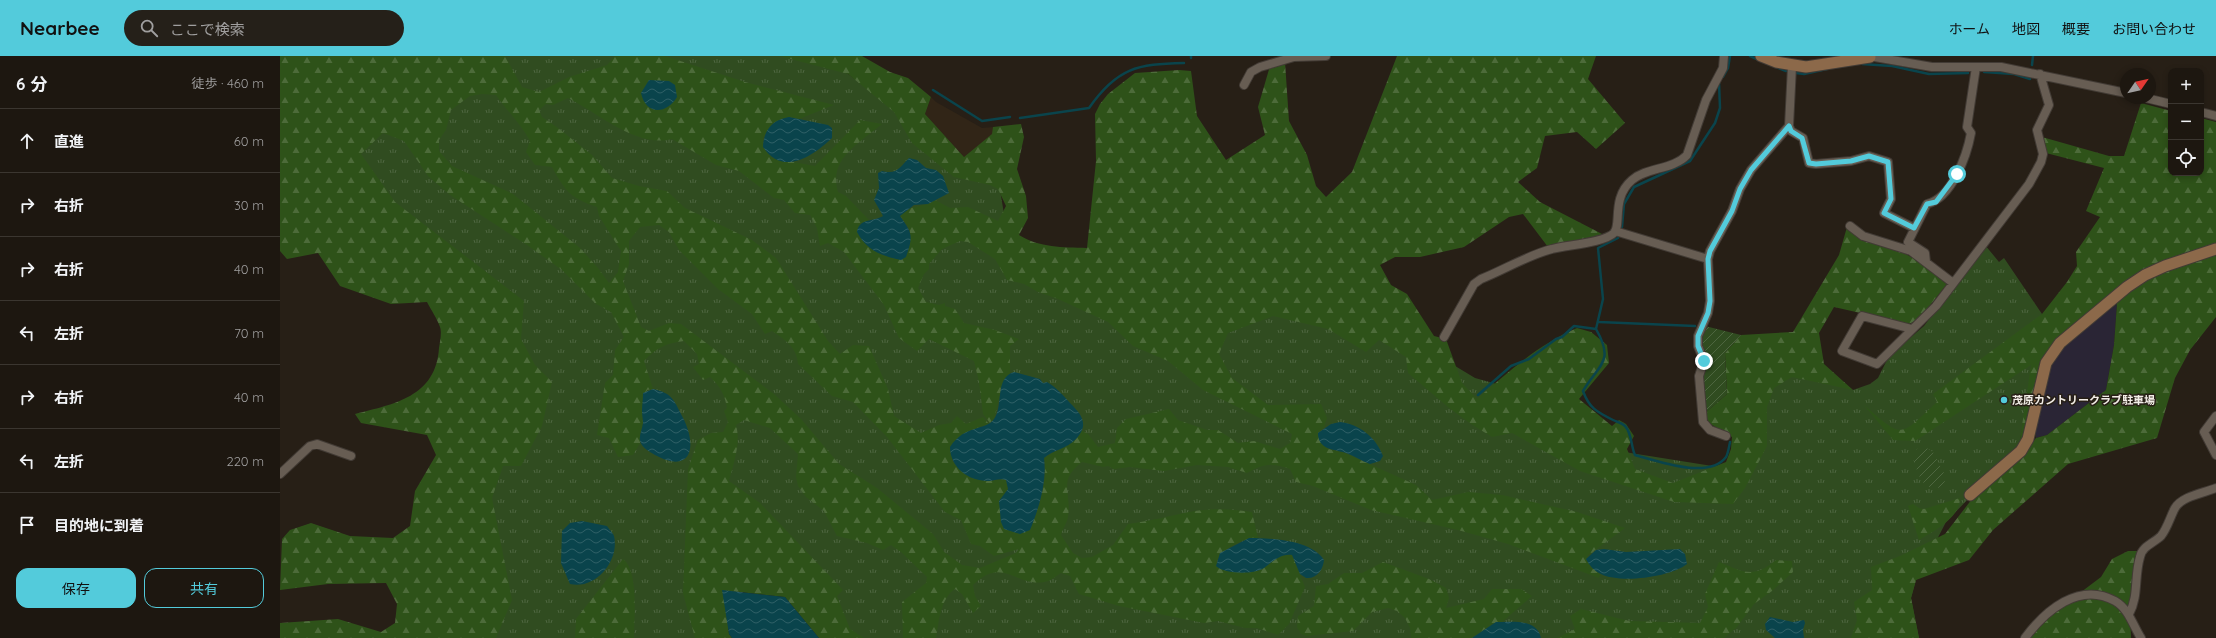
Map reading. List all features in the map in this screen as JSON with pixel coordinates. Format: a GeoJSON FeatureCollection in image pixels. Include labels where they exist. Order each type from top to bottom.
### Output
{"type":"FeatureCollection","features":[{"type":"Feature","properties":{"kind":"street"},"geometry":{"type":"LineString","coordinates":[[1244,85],[1251,72],[1260,67],[1294,57],[1326,56]]}},
{"type":"Feature","properties":{"kind":"street"},"geometry":{"type":"LineString","coordinates":[[1444,337],[1474,284],[1481,279],[1550,249],[1611,236],[1615,231],[1620,198],[1623,190],[1632,180],[1639,175],[1680,161],[1687,155],[1691,148],[1706,100],[1724,68],[1724,56]]}},
{"type":"Feature","properties":{"kind":"street"},"geometry":{"type":"LineString","coordinates":[[1760,56],[1792,66],[1806,67],[1869,57],[1932,67],[2001,67],[2120,92]]}},
{"type":"Feature","properties":{"kind":"street"},"geometry":{"type":"LineString","coordinates":[[1792,66],[1789,126],[1791,131],[1802,138],[1809,163],[1816,164],[1851,161],[1869,156],[1888,162],[1891,199],[1884,213],[1914,228]]}},
{"type":"Feature","properties":{"kind":"street"},"geometry":{"type":"LineString","coordinates":[[1926,262],[1925,253],[1908,242],[1927,204],[1936,202],[1957,174],[1967,153],[1971,133],[1967,127],[1976,67]]}},
{"type":"Feature","properties":{"kind":"street"},"geometry":{"type":"LineString","coordinates":[[1912,329],[1862,316],[1842,352],[1877,364],[1936,306],[2029,184],[2041,162],[2043,154],[2037,130],[2049,106],[2040,74]]}},
{"type":"Feature","properties":{"kind":"street"},"geometry":{"type":"LineString","coordinates":[[2156,100],[2168,103]]}},
{"type":"Feature","properties":{"kind":"street"},"geometry":{"type":"LineString","coordinates":[[2204,113],[2216,116]]}},
{"type":"Feature","properties":{"kind":"street"},"geometry":{"type":"LineString","coordinates":[[1726,436],[1710,430],[1703,422],[1699,376],[1704,361],[1698,346],[1698,336],[1708,313],[1710,301],[1708,259],[1713,242],[1732,211],[1740,189],[1751,170],[1789,126]]}},
{"type":"Feature","properties":{"kind":"street"},"geometry":{"type":"LineString","coordinates":[[1850,226],[1863,236],[1911,251],[1953,283]]}},
{"type":"Feature","properties":{"kind":"street"},"geometry":{"type":"LineString","coordinates":[[1615,231],[1708,259]]}},
{"type":"Feature","properties":{"kind":"street"},"geometry":{"type":"LineString","coordinates":[[1970,495],[1979,490],[2021,451],[2028,439],[2046,363],[2060,343],[2127,287],[2145,276],[2165,266],[2216,249]]}},
{"type":"Feature","properties":{"kind":"street"},"geometry":{"type":"LineString","coordinates":[[2216,416],[2204,432],[2216,454]]}},
{"type":"Feature","properties":{"kind":"street"},"geometry":{"type":"LineString","coordinates":[[280,474],[310,446],[317,444],[351,456]]}},
{"type":"Feature","properties":{"kind":"street"},"geometry":{"type":"LineString","coordinates":[[2129,614],[2136,597],[2138,564],[2142,551],[2161,536],[2180,502],[2216,488]]}},
{"type":"Feature","properties":{"kind":"street"},"geometry":{"type":"LineString","coordinates":[[2025,638],[2037,622],[2051,609],[2068,598],[2098,596],[2116,601],[2129,614],[2141,638]]}},
{"type":"Feature","properties":{"kind":"shaded area"},"geometry":{"type":"Polygon","coordinates":[[[931,97],[936,102],[982,128],[993,127],[993,134],[964,157],[925,114],[931,97]]]}},
{"type":"Feature","properties":{"kind":"shaded area"},"geometry":{"type":"Polygon","coordinates":[[[2117,304],[2114,345],[2106,390],[2047,435],[2036,438],[2036,422],[2046,372],[2060,349],[2117,304]]]}},
{"type":"Feature","properties":{"kind":"green space"},"geometry":{"type":"Polygon","coordinates":[[[280,56],[505,56],[522,87],[539,92],[569,77],[607,65],[615,56],[665,56],[745,82],[834,105],[799,119],[789,117],[773,123],[763,138],[763,147],[772,158],[815,166],[860,120],[882,124],[848,152],[838,170],[836,180],[838,192],[846,196],[869,220],[860,224],[881,255],[910,245],[909,229],[900,216],[909,209],[935,200],[950,208],[968,207],[998,221],[1006,206],[998,189],[990,185],[954,177],[912,143],[894,112],[848,74],[779,56],[862,56],[890,72],[908,78],[931,97],[925,114],[964,157],[992,134],[993,127],[1021,124],[1024,137],[1017,169],[1026,196],[1028,218],[1019,235],[1043,245],[1087,248],[1096,161],[1095,114],[1100,104],[1108,94],[1135,73],[1179,70],[1191,71],[1197,116],[1226,160],[1265,135],[1258,107],[1270,66],[1285,62],[1289,121],[1307,155],[1316,186],[1326,197],[1352,172],[1397,56],[1596,56],[1588,79],[1625,123],[1596,149],[1577,132],[1545,136],[1537,168],[1518,182],[1540,202],[1604,235],[1548,247],[1523,214],[1509,217],[1464,247],[1420,257],[1395,257],[1380,265],[1391,285],[1407,294],[1434,336],[1446,339],[1462,383],[1477,399],[1524,359],[1550,342],[1577,328],[1591,332],[1607,345],[1609,363],[1579,399],[1612,426],[1619,420],[1626,424],[1634,436],[1627,449],[1635,469],[1673,483],[1726,462],[1731,449],[1732,437],[1704,420],[1705,413],[1727,394],[1725,353],[1741,335],[1793,332],[1839,255],[1847,227],[1911,257],[1947,284],[1919,319],[1909,324],[1834,307],[1819,333],[1824,364],[1853,390],[1792,377],[1774,388],[1767,407],[1767,446],[1745,488],[1733,504],[1674,502],[1580,471],[1512,433],[1492,437],[1448,407],[1408,373],[1406,357],[1379,340],[1366,352],[1328,329],[1273,316],[1228,333],[1219,354],[1232,378],[1268,405],[1321,404],[1327,418],[1324,427],[1318,433],[1328,449],[1345,453],[1416,485],[1432,500],[1468,492],[1502,495],[1577,512],[1625,528],[1587,556],[1590,566],[1600,574],[1599,578],[1508,544],[1458,530],[1371,510],[1313,486],[1296,482],[1290,469],[1278,466],[1268,465],[1258,467],[1247,473],[1228,467],[1197,465],[1164,471],[1130,467],[1114,469],[1108,466],[1103,467],[1082,462],[1074,469],[1068,481],[1068,517],[1061,535],[1073,553],[1082,558],[1092,557],[1113,545],[1128,524],[1209,509],[1252,512],[1258,538],[1252,538],[1240,542],[1228,548],[1216,562],[1264,568],[1276,558],[1284,555],[1292,555],[1305,587],[1289,624],[1278,635],[1257,628],[1245,628],[1218,621],[1204,623],[1119,606],[1079,594],[1070,576],[1061,573],[1050,580],[1037,582],[1028,581],[1002,572],[984,576],[973,585],[975,596],[981,606],[973,613],[962,594],[955,589],[950,593],[941,611],[936,638],[903,638],[902,602],[926,583],[927,577],[901,552],[891,545],[883,550],[867,543],[837,536],[824,511],[806,497],[798,486],[796,477],[798,454],[770,428],[744,420],[736,425],[738,439],[735,460],[729,481],[760,503],[843,590],[837,596],[850,629],[864,638],[819,638],[785,597],[723,590],[729,634],[732,638],[695,638],[683,593],[688,469],[698,440],[711,433],[723,432],[728,422],[724,411],[727,408],[726,403],[719,387],[710,377],[703,380],[693,367],[699,364],[697,354],[684,341],[672,343],[657,349],[644,361],[653,389],[647,390],[642,412],[643,423],[640,443],[633,455],[618,457],[609,438],[597,435],[605,383],[613,375],[615,350],[624,337],[611,312],[596,304],[562,270],[527,245],[450,195],[428,176],[404,141],[383,133],[361,154],[395,202],[524,301],[521,339],[535,365],[552,382],[542,426],[521,466],[503,466],[492,498],[512,600],[496,638],[280,638],[280,623],[338,619],[381,632],[395,623],[397,604],[386,583],[328,584],[280,590],[282,539],[290,530],[311,523],[350,536],[393,538],[410,526],[415,491],[436,455],[427,435],[361,423],[355,414],[398,402],[421,388],[430,378],[436,364],[441,332],[437,320],[427,302],[391,304],[340,286],[318,253],[287,259],[280,251],[280,56]],[[482,94],[470,96],[451,110],[446,130],[439,140],[439,151],[452,166],[513,194],[580,248],[609,283],[618,272],[621,251],[599,216],[597,207],[574,197],[569,193],[552,167],[535,165],[526,152],[530,141],[518,123],[496,95],[482,94]],[[568,98],[553,105],[546,104],[539,110],[542,117],[592,155],[612,178],[639,186],[667,191],[685,208],[752,240],[776,258],[828,341],[840,354],[853,345],[869,346],[888,389],[894,416],[921,433],[939,425],[951,423],[957,416],[966,424],[983,417],[989,424],[979,427],[952,461],[960,469],[974,478],[984,481],[1006,480],[1008,489],[999,501],[1001,522],[1030,529],[1037,512],[1044,485],[1044,458],[1076,439],[1081,430],[1088,434],[1098,447],[1115,443],[1117,428],[1126,419],[1169,409],[1178,420],[1207,430],[1218,430],[1238,443],[1254,441],[1280,449],[1290,443],[1292,434],[1203,390],[1168,361],[1133,346],[1108,322],[1058,299],[1038,292],[1024,284],[1007,280],[995,259],[968,242],[960,241],[942,249],[929,264],[929,269],[924,274],[918,288],[926,302],[939,305],[945,303],[945,306],[955,309],[964,323],[995,330],[1019,339],[1010,346],[1010,374],[1002,386],[994,419],[990,423],[983,414],[979,382],[974,361],[929,339],[917,351],[899,338],[884,305],[844,252],[828,243],[820,246],[817,228],[810,215],[795,213],[784,200],[774,198],[739,171],[716,165],[672,139],[645,139],[632,134],[618,128],[568,98]],[[659,225],[640,227],[629,241],[629,264],[623,281],[641,327],[649,331],[669,323],[681,324],[774,394],[801,419],[839,464],[877,488],[933,534],[944,552],[962,565],[980,568],[1016,553],[1019,549],[994,556],[980,546],[971,544],[961,520],[945,512],[887,437],[853,402],[832,396],[798,364],[793,348],[790,344],[772,331],[765,334],[752,314],[718,289],[679,250],[669,232],[659,225]]]}},
{"type":"Feature","properties":{"kind":"green space"},"geometry":{"type":"Polygon","coordinates":[[[437,56],[814,56],[848,74],[961,159],[997,172],[1011,256],[1290,286],[1427,349],[1475,378],[1550,399],[1618,451],[1731,469],[1785,338],[1853,390],[1870,384],[1878,378],[1889,356],[1924,326],[1985,245],[1999,262],[2004,258],[2042,314],[2019,446],[1946,522],[1916,580],[1911,598],[1919,638],[831,638],[747,560],[725,638],[440,638],[453,321],[336,128],[437,56]]]}},
{"type":"Feature","properties":{"kind":"green space"},"geometry":{"type":"Polygon","coordinates":[[[2141,104],[2145,104],[2168,110],[2168,176],[2204,176],[2204,119],[2216,122],[2216,317],[2190,350],[2175,378],[2157,438],[2068,464],[1993,530],[1969,560],[1916,580],[1911,598],[1919,638],[1851,638],[1857,620],[1854,602],[1872,590],[1871,567],[1900,556],[1945,534],[1972,499],[2022,457],[2036,438],[2047,435],[2106,390],[2114,345],[2117,304],[2060,338],[2040,368],[2026,432],[2019,446],[2031,365],[1915,441],[1893,440],[1864,405],[1895,429],[1901,430],[1908,428],[1937,402],[1933,394],[2042,314],[2067,282],[2077,266],[2076,252],[2100,217],[2086,211],[2104,168],[2046,153],[2042,137],[2109,156],[2124,156],[2141,104]]]}},
{"type":"Feature","properties":{"kind":"green space"},"geometry":{"type":"Polygon","coordinates":[[[1705,326],[1741,335],[1725,353],[1727,394],[1705,413],[1701,336],[1705,326]]]}},
{"type":"Feature","properties":{"kind":"green space"},"geometry":{"type":"Polygon","coordinates":[[[1925,447],[1933,452],[1946,477],[1944,484],[1938,488],[1927,486],[1923,483],[1918,474],[1913,458],[1917,449],[1925,447]]]}},
{"type":"Feature","properties":{"kind":"green space"},"geometry":{"type":"Polygon","coordinates":[[[1960,498],[1956,512],[1951,518],[1939,528],[1919,540],[1908,506],[1913,504],[1924,509],[1960,498]]]}},
{"type":"Feature","properties":{"kind":"green space"},"geometry":{"type":"Polygon","coordinates":[[[2128,551],[2139,551],[2130,607],[2131,638],[2029,638],[2048,617],[2101,577],[2112,559],[2128,551]]]}},
{"type":"Feature","properties":{"kind":"green space"},"geometry":{"type":"Polygon","coordinates":[[[623,559],[628,565],[634,584],[634,638],[575,638],[576,619],[623,559]]]}},
{"type":"Feature","properties":{"kind":"green space"},"geometry":{"type":"Polygon","coordinates":[[[1776,560],[1792,561],[1793,572],[1772,591],[1754,604],[1737,627],[1724,638],[1557,638],[1575,629],[1570,616],[1581,609],[1629,621],[1700,623],[1708,607],[1705,594],[1719,562],[1742,571],[1755,572],[1768,566],[1776,560]]]}},
{"type":"Feature","properties":{"kind":"green space"},"geometry":{"type":"Polygon","coordinates":[[[1383,562],[1429,579],[1446,588],[1449,598],[1446,608],[1484,599],[1492,589],[1521,589],[1532,596],[1502,622],[1492,624],[1472,638],[1411,638],[1410,628],[1405,618],[1397,611],[1388,608],[1372,612],[1353,631],[1307,636],[1301,634],[1297,627],[1298,616],[1314,606],[1316,586],[1328,584],[1344,573],[1362,573],[1383,562]]]}},
{"type":"Feature","properties":{"kind":"water"},"geometry":{"type":"Polygon","coordinates":[[[649,80],[669,81],[675,85],[677,97],[673,103],[668,107],[657,110],[647,106],[641,93],[649,80]]]}},
{"type":"Feature","properties":{"kind":"water"},"geometry":{"type":"Polygon","coordinates":[[[789,117],[828,125],[832,128],[832,138],[807,157],[789,162],[780,161],[771,156],[763,147],[765,136],[767,131],[774,123],[783,118],[789,117]]]}},
{"type":"Feature","properties":{"kind":"water"},"geometry":{"type":"Polygon","coordinates":[[[909,158],[917,160],[926,168],[936,170],[943,176],[949,193],[928,204],[914,205],[900,216],[909,231],[911,240],[906,257],[901,260],[876,252],[865,244],[857,232],[860,224],[863,222],[883,216],[874,200],[879,188],[878,173],[882,171],[895,171],[909,158]]]}},
{"type":"Feature","properties":{"kind":"water"},"geometry":{"type":"Polygon","coordinates":[[[1014,372],[1040,379],[1043,383],[1047,382],[1054,387],[1078,411],[1083,424],[1083,429],[1076,439],[1044,458],[1045,467],[1042,495],[1030,530],[1020,534],[1004,529],[1001,522],[999,501],[1008,489],[1006,480],[1002,479],[988,481],[967,476],[953,461],[950,447],[956,440],[968,431],[986,425],[994,419],[999,407],[1004,380],[1008,375],[1014,372]]]}},
{"type":"Feature","properties":{"kind":"water"},"geometry":{"type":"Polygon","coordinates":[[[653,389],[672,398],[687,426],[690,436],[689,454],[685,459],[678,462],[668,460],[651,453],[644,448],[640,441],[643,423],[643,393],[653,389]]]}},
{"type":"Feature","properties":{"kind":"water"},"geometry":{"type":"Polygon","coordinates":[[[1340,422],[1354,425],[1371,437],[1380,449],[1383,456],[1380,461],[1370,464],[1346,453],[1324,446],[1319,439],[1318,433],[1331,424],[1340,422]]]}},
{"type":"Feature","properties":{"kind":"water"},"geometry":{"type":"Polygon","coordinates":[[[582,521],[607,526],[614,536],[615,545],[613,555],[604,572],[588,583],[579,585],[570,584],[561,563],[562,531],[570,523],[582,521]]]}},
{"type":"Feature","properties":{"kind":"water"},"geometry":{"type":"Polygon","coordinates":[[[1249,538],[1279,540],[1301,544],[1310,548],[1318,553],[1324,560],[1321,570],[1313,577],[1306,578],[1300,574],[1292,555],[1284,555],[1264,568],[1247,573],[1225,571],[1216,566],[1220,553],[1249,538]]]}},
{"type":"Feature","properties":{"kind":"water"},"geometry":{"type":"Polygon","coordinates":[[[1604,549],[1626,552],[1680,549],[1685,554],[1687,564],[1679,569],[1658,576],[1632,579],[1609,577],[1596,571],[1590,566],[1586,559],[1596,550],[1604,549]]]}},
{"type":"Feature","properties":{"kind":"water"},"geometry":{"type":"Polygon","coordinates":[[[722,590],[785,597],[819,638],[732,638],[729,634],[722,590]]]}},
{"type":"Feature","properties":{"kind":"water"},"geometry":{"type":"Polygon","coordinates":[[[1770,617],[1793,622],[1804,620],[1804,638],[1775,638],[1766,630],[1765,624],[1770,617]]]}},
{"type":"Feature","properties":{"kind":"water"},"geometry":{"type":"Polygon","coordinates":[[[1496,622],[1523,622],[1529,624],[1539,632],[1541,638],[1472,638],[1496,622]]]}},
{"type":"Feature","properties":{"kind":"waterway"},"geometry":{"type":"LineString","coordinates":[[1723,77],[1728,68],[1730,56]]}},
{"type":"Feature","properties":{"kind":"waterway"},"geometry":{"type":"LineString","coordinates":[[1750,56],[1759,60]]}},
{"type":"Feature","properties":{"kind":"waterway"},"geometry":{"type":"LineString","coordinates":[[2032,65],[2033,56]]}},
{"type":"Feature","properties":{"kind":"waterway"},"geometry":{"type":"LineString","coordinates":[[1020,118],[1089,108],[1109,84],[1119,76],[1129,71],[1153,65],[1184,63]]}},
{"type":"Feature","properties":{"kind":"waterway"},"geometry":{"type":"LineString","coordinates":[[1862,64],[1892,66],[1929,74],[1968,73]]}},
{"type":"Feature","properties":{"kind":"waterway"},"geometry":{"type":"LineString","coordinates":[[1776,67],[1786,71]]}},
{"type":"Feature","properties":{"kind":"waterway"},"geometry":{"type":"LineString","coordinates":[[1796,73],[1804,74],[1827,69]]}},
{"type":"Feature","properties":{"kind":"waterway"},"geometry":{"type":"LineString","coordinates":[[1984,72],[2014,74],[2030,79]]}},
{"type":"Feature","properties":{"kind":"waterway"},"geometry":{"type":"LineString","coordinates":[[1622,227],[1624,204],[1634,187],[1690,161],[1715,123],[1720,108],[1719,83]]}},
{"type":"Feature","properties":{"kind":"waterway"},"geometry":{"type":"LineString","coordinates":[[933,90],[982,121],[1010,117]]}},
{"type":"Feature","properties":{"kind":"waterway"},"geometry":{"type":"LineString","coordinates":[[1596,329],[1603,299],[1598,248],[1618,238]]}},
{"type":"Feature","properties":{"kind":"waterway"},"geometry":{"type":"LineString","coordinates":[[1599,322],[1695,326]]}},
{"type":"Feature","properties":{"kind":"waterway"},"geometry":{"type":"LineString","coordinates":[[1478,395],[1511,366],[1529,359],[1556,339],[1562,337],[1574,326],[1596,329],[1602,340],[1604,349],[1603,362],[1583,391],[1588,402],[1594,409],[1625,426],[1629,432],[1635,455],[1682,467],[1708,467],[1718,464],[1726,457],[1730,442]]}},
{"type":"Feature","properties":{"kind":"place","name":"茂原カントリークラブ駐車場"},"geometry":{"type":"Point","coordinates":[2004,400]}},
{"type":"Feature","properties":{"kind":"route"},"geometry":{"type":"LineString","coordinates":[[1704,361],[1703,355],[1698,346],[1698,336],[1708,313],[1710,301],[1708,259],[1713,242],[1723,228],[1732,211],[1740,189],[1751,170],[1789,126],[1791,131],[1802,138],[1809,163],[1816,164],[1851,161],[1869,156],[1888,162],[1891,199],[1884,213],[1914,228],[1927,204],[1936,202],[1957,174]]}}]}
